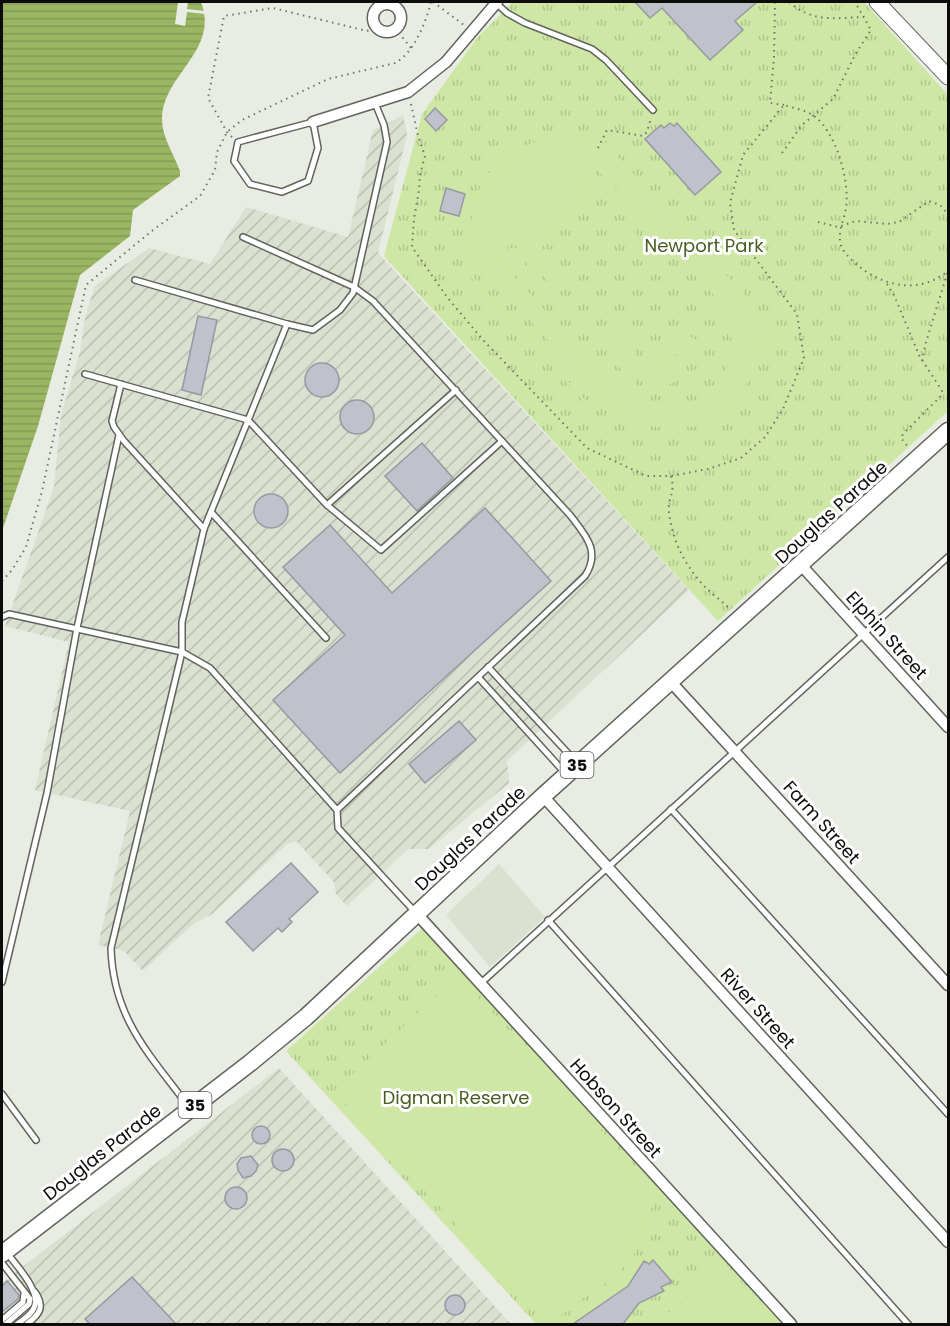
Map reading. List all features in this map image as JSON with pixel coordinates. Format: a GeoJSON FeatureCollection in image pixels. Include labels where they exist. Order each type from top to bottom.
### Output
{"type":"FeatureCollection","features":[{"type":"Feature","properties":{"kind":"main road","name":"Douglas Parade"},"geometry":{"type":"LineString","coordinates":[[2,1255],[306,1017],[543,796],[948,433]]}},
{"type":"Feature","properties":{"kind":"street"},"geometry":{"type":"LineString","coordinates":[[313,122],[408,92],[446,62],[497,2]]}},
{"type":"Feature","properties":{"kind":"street"},"geometry":{"type":"LineString","coordinates":[[877,2],[948,77]]}},
{"type":"Feature","properties":{"kind":"street"},"geometry":{"type":"LineString","coordinates":[[884,2],[904,29]]}},
{"type":"Feature","properties":{"kind":"street"},"geometry":{"type":"LineString","coordinates":[[388,4],[396,8],[400,21],[395,28],[386,31],[378,27],[373,20],[374,12],[380,6],[388,4]]}},
{"type":"Feature","properties":{"kind":"street","name":"Elphin Street"},"geometry":{"type":"LineString","coordinates":[[801,565],[948,728]]}},
{"type":"Feature","properties":{"kind":"street","name":"Farm Street"},"geometry":{"type":"LineString","coordinates":[[670,681],[948,985]]}},
{"type":"Feature","properties":{"kind":"street","name":"River Street"},"geometry":{"type":"LineString","coordinates":[[543,796],[948,1242]]}},
{"type":"Feature","properties":{"kind":"street","name":"Hobson Street"},"geometry":{"type":"LineString","coordinates":[[417,914],[791,1324]]}},
{"type":"Feature","properties":{"kind":"lane"},"geometry":{"type":"LineString","coordinates":[[497,2],[507,13],[592,50],[606,60],[653,110]]}},
{"type":"Feature","properties":{"kind":"lane"},"geometry":{"type":"LineString","coordinates":[[135,280],[313,330],[340,310],[353,292],[387,142],[384,125],[375,103]]}},
{"type":"Feature","properties":{"kind":"lane"},"geometry":{"type":"LineString","coordinates":[[313,122],[318,148],[308,181],[282,192],[250,184],[234,161],[238,142],[313,122]]}},
{"type":"Feature","properties":{"kind":"lane"},"geometry":{"type":"LineString","coordinates":[[243,237],[354,288],[373,302],[570,515],[588,538],[593,554],[591,567],[585,576],[337,810]]}},
{"type":"Feature","properties":{"kind":"lane"},"geometry":{"type":"LineString","coordinates":[[190,1108],[136,1037],[118,994],[112,972],[111,948],[182,652],[182,621],[204,529],[287,324]]}},
{"type":"Feature","properties":{"kind":"lane"},"geometry":{"type":"LineString","coordinates":[[85,374],[248,420],[327,505],[381,550],[502,441]]}},
{"type":"Feature","properties":{"kind":"lane"},"geometry":{"type":"LineString","coordinates":[[121,384],[112,421],[119,435],[204,529]]}},
{"type":"Feature","properties":{"kind":"lane"},"geometry":{"type":"LineString","coordinates":[[327,505],[456,390]]}},
{"type":"Feature","properties":{"kind":"lane"},"geometry":{"type":"LineString","coordinates":[[2,982],[47,793],[77,628],[119,435]]}},
{"type":"Feature","properties":{"kind":"lane"},"geometry":{"type":"LineString","coordinates":[[211,512],[326,638]]}},
{"type":"Feature","properties":{"kind":"lane"},"geometry":{"type":"LineString","coordinates":[[480,984],[948,557]]}},
{"type":"Feature","properties":{"kind":"lane"},"geometry":{"type":"LineString","coordinates":[[2,617],[9,614],[182,652],[210,668],[337,810],[338,828],[417,914]]}},
{"type":"Feature","properties":{"kind":"lane"},"geometry":{"type":"LineString","coordinates":[[489,667],[573,770]]}},
{"type":"Feature","properties":{"kind":"lane"},"geometry":{"type":"LineString","coordinates":[[478,677],[573,770]]}},
{"type":"Feature","properties":{"kind":"lane"},"geometry":{"type":"LineString","coordinates":[[671,809],[948,1114]]}},
{"type":"Feature","properties":{"kind":"lane"},"geometry":{"type":"LineString","coordinates":[[548,920],[908,1324]]}},
{"type":"Feature","properties":{"kind":"lane"},"geometry":{"type":"LineString","coordinates":[[2,1094],[36,1140]]}},
{"type":"Feature","properties":{"kind":"lane"},"geometry":{"type":"LineString","coordinates":[[2,1255],[39,1298],[41,1308],[39,1315],[27,1324]]}},
{"type":"Feature","properties":{"kind":"lane"},"geometry":{"type":"LineString","coordinates":[[2,1255],[30,1299],[29,1304],[6,1324]]}},
{"type":"Feature","properties":{"kind":"lane"},"geometry":{"type":"LineString","coordinates":[[16,1324],[33,1310],[36,1304],[31,1286]]}},
{"type":"Feature","properties":{"kind":"lane"},"geometry":{"type":"LineString","coordinates":[[2,1320],[23,1302],[24,1291]]}},
{"type":"Feature","properties":{"kind":"path"},"geometry":{"type":"LineString","coordinates":[[2,581],[12,570],[26,547],[42,491],[86,285],[153,230],[200,196],[214,170],[218,152],[227,132],[242,120],[328,79],[395,63],[403,59],[411,48],[432,2],[471,30]]}},
{"type":"Feature","properties":{"kind":"path"},"geometry":{"type":"LineString","coordinates":[[775,2],[770,104],[784,105],[813,115],[829,131],[842,160],[846,206],[841,226],[842,248],[855,263],[886,282],[910,286],[940,278],[948,271]]}},
{"type":"Feature","properties":{"kind":"path"},"geometry":{"type":"LineString","coordinates":[[789,2],[809,16],[864,17]]}},
{"type":"Feature","properties":{"kind":"path"},"geometry":{"type":"LineString","coordinates":[[782,153],[802,124],[833,99],[860,45],[871,30],[855,2]]}},
{"type":"Feature","properties":{"kind":"path"},"geometry":{"type":"LineString","coordinates":[[227,132],[208,98],[224,16],[273,8],[367,31],[378,27]]}},
{"type":"Feature","properties":{"kind":"path"},"geometry":{"type":"LineString","coordinates":[[395,28],[411,48]]}},
{"type":"Feature","properties":{"kind":"path"},"geometry":{"type":"LineString","coordinates":[[408,92],[425,156],[420,175],[412,247],[447,297],[483,340],[587,448],[646,476],[671,476],[728,464],[741,458],[765,437],[783,409],[804,358],[797,314],[734,230],[730,203],[743,156],[784,105]]}},
{"type":"Feature","properties":{"kind":"path"},"geometry":{"type":"LineString","coordinates":[[598,148],[607,130],[643,136],[647,132],[653,110]]}},
{"type":"Feature","properties":{"kind":"path"},"geometry":{"type":"LineString","coordinates":[[818,222],[838,227],[856,220],[887,224],[899,222],[929,201],[940,205],[948,214]]}},
{"type":"Feature","properties":{"kind":"path"},"geometry":{"type":"LineString","coordinates":[[922,361],[948,271]]}},
{"type":"Feature","properties":{"kind":"path"},"geometry":{"type":"LineString","coordinates":[[886,282],[894,295],[922,361],[942,391],[941,396],[903,434],[901,438],[910,449]]}},
{"type":"Feature","properties":{"kind":"path"},"geometry":{"type":"LineString","coordinates":[[671,476],[674,488],[668,509],[673,538],[693,573],[741,620]]}},
{"type":"Feature","properties":{"kind":"shaded area"},"geometry":{"type":"Polygon","coordinates":[[[2,2],[201,2],[205,19],[203,35],[197,49],[164,103],[162,119],[164,133],[180,176],[133,210],[130,236],[80,275],[38,426],[2,531],[2,2]]]}},
{"type":"Feature","properties":{"kind":"shaded area"},"geometry":{"type":"Polygon","coordinates":[[[403,115],[407,135],[378,253],[689,590],[507,761],[509,783],[429,849],[408,849],[347,906],[336,894],[334,882],[296,841],[287,844],[212,914],[193,924],[143,971],[124,951],[98,945],[130,811],[35,790],[69,642],[5,626],[54,487],[61,415],[80,352],[85,317],[95,286],[149,248],[210,264],[246,207],[348,237],[373,130],[403,115]]]}},
{"type":"Feature","properties":{"kind":"shaded area"},"geometry":{"type":"Polygon","coordinates":[[[499,864],[545,917],[490,967],[446,915],[499,864]]]}},
{"type":"Feature","properties":{"kind":"shaded area"},"geometry":{"type":"Polygon","coordinates":[[[279,1068],[511,1324],[2,1324],[2,1283],[279,1068]]]}},
{"type":"Feature","properties":{"kind":"green space","name":"Newport Park"},"geometry":{"type":"Polygon","coordinates":[[[513,2],[864,2],[948,95],[948,411],[718,621],[384,256],[422,114],[477,38],[513,2]]]}},
{"type":"Feature","properties":{"kind":"green space"},"geometry":{"type":"Polygon","coordinates":[[[599,136],[779,332],[762,348],[750,335],[751,365],[743,390],[729,409],[710,421],[688,428],[663,428],[637,422],[611,409],[469,254],[472,216],[477,194],[496,165],[523,146],[539,141],[573,140],[590,145],[599,136]],[[595,169],[584,201],[536,245],[520,246],[505,237],[498,241],[496,250],[507,269],[623,395],[650,405],[675,406],[697,399],[715,385],[727,366],[731,344],[728,319],[714,295],[595,169]]]}},
{"type":"Feature","properties":{"kind":"green space"},"geometry":{"type":"Polygon","coordinates":[[[626,224],[702,306],[698,309],[622,227],[626,224]]]}},
{"type":"Feature","properties":{"kind":"green space"},"geometry":{"type":"Polygon","coordinates":[[[506,245],[508,248],[565,250],[551,283],[508,249],[505,250],[503,247],[506,245]]]}},
{"type":"Feature","properties":{"kind":"green space"},"geometry":{"type":"Polygon","coordinates":[[[465,268],[521,329],[524,326],[534,336],[530,340],[586,401],[584,402],[529,341],[524,345],[515,334],[519,331],[463,269],[465,268]]]}},
{"type":"Feature","properties":{"kind":"green space"},"geometry":{"type":"Polygon","coordinates":[[[666,326],[704,343],[711,341],[712,347],[664,358],[661,342],[666,326]]]}},
{"type":"Feature","properties":{"kind":"green space"},"geometry":{"type":"Polygon","coordinates":[[[634,329],[636,388],[638,390],[636,392],[601,340],[634,329]]]}},
{"type":"Feature","properties":{"kind":"green space"},"geometry":{"type":"Polygon","coordinates":[[[651,362],[692,372],[699,369],[701,375],[696,377],[692,375],[654,390],[650,377],[651,362]]]}},
{"type":"Feature","properties":{"kind":"green space","name":"Digman Reserve"},"geometry":{"type":"Polygon","coordinates":[[[427,924],[791,1324],[536,1324],[286,1051],[427,924]]]}},
{"type":"Feature","properties":{"kind":"green space","name":"Digman Reserve"},"geometry":{"type":"Polygon","coordinates":[[[458,976],[660,1194],[649,1212],[633,1256],[615,1277],[550,1324],[547,1324],[334,1091],[458,976]]]}},
{"type":"Feature","properties":{"kind":"green space"},"geometry":{"type":"Polygon","coordinates":[[[725,1263],[776,1324],[656,1324],[725,1263]]]}},
{"type":"Feature","properties":{"kind":"pier"},"geometry":{"type":"Polygon","coordinates":[[[178,2],[188,2],[187,9],[205,11],[205,14],[187,12],[185,26],[175,24],[178,2]]]}},
{"type":"Feature","properties":{"kind":"building"},"geometry":{"type":"Polygon","coordinates":[[[635,2],[757,2],[735,21],[743,30],[710,60],[662,8],[650,18],[635,2]]]}},
{"type":"Feature","properties":{"kind":"building"},"geometry":{"type":"Polygon","coordinates":[[[435,108],[447,120],[436,131],[425,119],[435,108]]]}},
{"type":"Feature","properties":{"kind":"building"},"geometry":{"type":"Polygon","coordinates":[[[670,123],[674,126],[677,123],[721,172],[695,195],[645,139],[661,125],[664,128],[670,123]]]}},
{"type":"Feature","properties":{"kind":"building"},"geometry":{"type":"Polygon","coordinates":[[[446,188],[465,194],[459,216],[440,211],[446,188]]]}},
{"type":"Feature","properties":{"kind":"building"},"geometry":{"type":"Polygon","coordinates":[[[198,316],[217,320],[201,395],[182,390],[198,316]]]}},
{"type":"Feature","properties":{"kind":"building"},"geometry":{"type":"Polygon","coordinates":[[[322,363],[334,368],[339,380],[334,392],[322,397],[310,392],[305,380],[310,368],[322,363]]]}},
{"type":"Feature","properties":{"kind":"building"},"geometry":{"type":"Polygon","coordinates":[[[357,400],[369,405],[374,417],[369,429],[357,434],[345,429],[340,417],[345,405],[357,400]]]}},
{"type":"Feature","properties":{"kind":"building"},"geometry":{"type":"Polygon","coordinates":[[[422,443],[453,478],[417,511],[385,476],[422,443]]]}},
{"type":"Feature","properties":{"kind":"building"},"geometry":{"type":"Polygon","coordinates":[[[271,494],[283,499],[288,511],[283,523],[271,528],[259,523],[254,511],[259,499],[271,494]]]}},
{"type":"Feature","properties":{"kind":"building"},"geometry":{"type":"Polygon","coordinates":[[[485,508],[551,581],[340,773],[273,700],[345,635],[283,567],[330,525],[392,593],[485,508]]]}},
{"type":"Feature","properties":{"kind":"building"},"geometry":{"type":"Polygon","coordinates":[[[459,721],[476,740],[425,783],[409,764],[459,721]]]}},
{"type":"Feature","properties":{"kind":"building"},"geometry":{"type":"Polygon","coordinates":[[[291,863],[318,892],[289,919],[292,922],[282,932],[278,928],[253,951],[226,922],[291,863]]]}},
{"type":"Feature","properties":{"kind":"building"},"geometry":{"type":"Polygon","coordinates":[[[257,1126],[265,1126],[270,1131],[268,1142],[257,1144],[252,1139],[252,1131],[257,1126]]]}},
{"type":"Feature","properties":{"kind":"building"},"geometry":{"type":"Polygon","coordinates":[[[283,1149],[291,1152],[294,1160],[291,1168],[283,1171],[275,1168],[272,1160],[275,1152],[283,1149]]]}},
{"type":"Feature","properties":{"kind":"building"},"geometry":{"type":"Polygon","coordinates":[[[251,1156],[258,1165],[256,1171],[251,1176],[243,1178],[237,1164],[241,1158],[251,1156]]]}},
{"type":"Feature","properties":{"kind":"building"},"geometry":{"type":"Polygon","coordinates":[[[236,1187],[244,1190],[247,1198],[244,1206],[236,1209],[228,1206],[225,1198],[228,1190],[236,1187]]]}},
{"type":"Feature","properties":{"kind":"building"},"geometry":{"type":"Polygon","coordinates":[[[653,1260],[672,1282],[661,1287],[664,1291],[639,1303],[623,1324],[573,1324],[628,1286],[644,1261],[649,1264],[653,1260]]]}},
{"type":"Feature","properties":{"kind":"building"},"geometry":{"type":"Polygon","coordinates":[[[132,1277],[176,1324],[90,1324],[85,1319],[132,1277]]]}},
{"type":"Feature","properties":{"kind":"building"},"geometry":{"type":"Polygon","coordinates":[[[7,1281],[19,1295],[18,1299],[2,1312],[2,1286],[7,1281]]]}},
{"type":"Feature","properties":{"kind":"building"},"geometry":{"type":"Polygon","coordinates":[[[455,1295],[462,1298],[465,1305],[462,1312],[455,1315],[448,1312],[445,1305],[448,1298],[455,1295]]]}}]}
